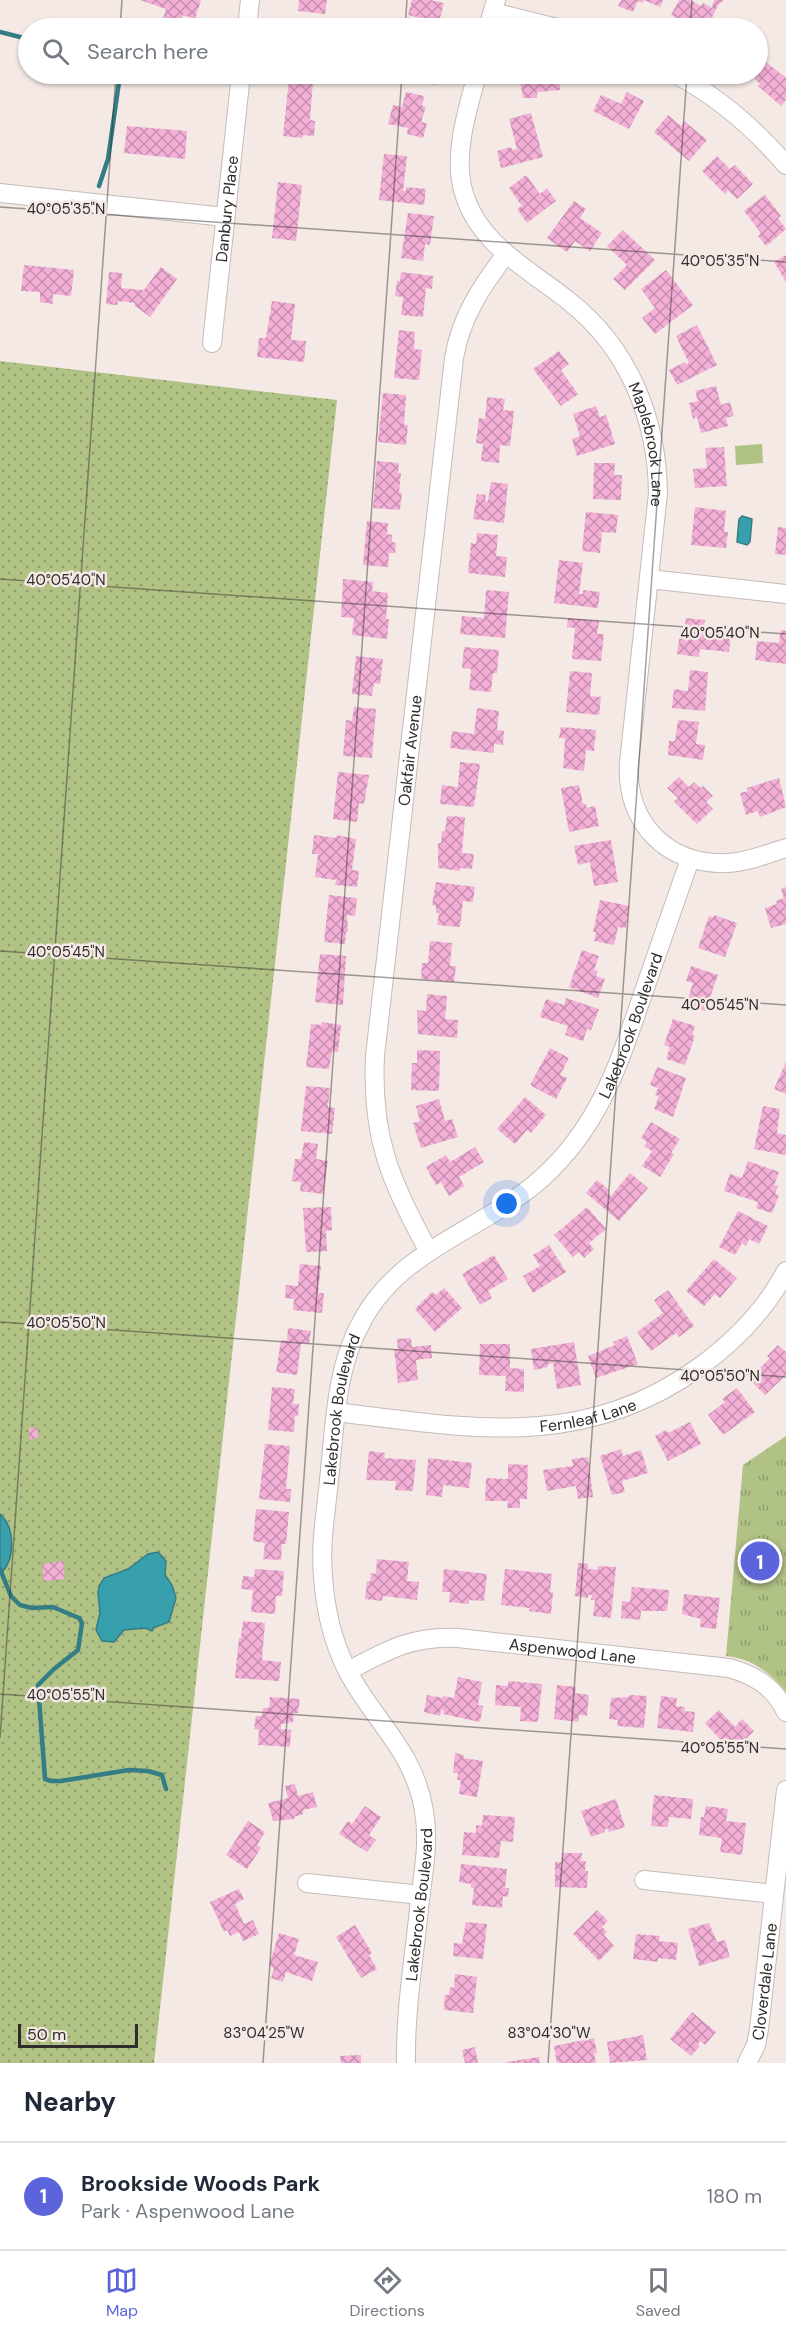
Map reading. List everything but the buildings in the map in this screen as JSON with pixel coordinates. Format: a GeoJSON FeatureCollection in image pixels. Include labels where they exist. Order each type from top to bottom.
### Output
{"type":"FeatureCollection","features":[{"type":"Feature","properties":{"kind":"street"},"geometry":{"type":"LineString","coordinates":[[248,18],[250,0]]}},
{"type":"Feature","properties":{"kind":"street"},"geometry":{"type":"LineString","coordinates":[[492,14],[511,18]]}},
{"type":"Feature","properties":{"kind":"street","name":"Danbury Place"},"geometry":{"type":"LineString","coordinates":[[212,343],[241,84]]}},
{"type":"Feature","properties":{"kind":"street","name":"Maplebrook Lane"},"geometry":{"type":"LineString","coordinates":[[475,84],[462,139],[460,178],[471,211],[484,232],[506,254],[591,320],[616,351],[639,392],[652,436],[658,476],[657,512],[630,742],[628,786],[637,814],[652,835],[690,859]]}},
{"type":"Feature","properties":{"kind":"street"},"geometry":{"type":"LineString","coordinates":[[690,84],[734,114],[786,165]]}},
{"type":"Feature","properties":{"kind":"street"},"geometry":{"type":"LineString","coordinates":[[0,193],[225,217]]}},
{"type":"Feature","properties":{"kind":"street","name":"Oakfair Avenue"},"geometry":{"type":"LineString","coordinates":[[428,1250],[395,1187],[382,1149],[374,1099],[375,1056],[455,351],[463,322],[474,299],[506,254]]}},
{"type":"Feature","properties":{"kind":"street"},"geometry":{"type":"LineString","coordinates":[[649,579],[786,594]]}},
{"type":"Feature","properties":{"kind":"street"},"geometry":{"type":"LineString","coordinates":[[690,859],[730,863],[786,848]]}},
{"type":"Feature","properties":{"kind":"street","name":"Lakebrook Boulevard"},"geometry":{"type":"LineString","coordinates":[[406,2063],[406,2032],[426,1839],[424,1814],[420,1791],[399,1745],[357,1688],[330,1625],[322,1572],[322,1544],[343,1368],[361,1322],[389,1282],[428,1250],[526,1191],[559,1161],[589,1124],[603,1099],[620,1059],[690,859]]}},
{"type":"Feature","properties":{"kind":"street","name":"Fernleaf Lane"},"geometry":{"type":"LineString","coordinates":[[336,1412],[505,1429],[560,1425],[612,1413],[670,1387],[722,1350],[755,1317],[786,1271]]}},
{"type":"Feature","properties":{"kind":"street","name":"Aspenwood Lane"},"geometry":{"type":"LineString","coordinates":[[348,1671],[403,1644],[431,1637],[458,1638],[729,1668],[765,1684],[778,1698],[786,1712]]}},
{"type":"Feature","properties":{"kind":"street","name":"Cloverdale Lane"},"geometry":{"type":"LineString","coordinates":[[747,2063],[759,2029],[786,1790]]}},
{"type":"Feature","properties":{"kind":"street"},"geometry":{"type":"LineString","coordinates":[[644,1880],[774,1894]]}},
{"type":"Feature","properties":{"kind":"street"},"geometry":{"type":"LineString","coordinates":[[308,1883],[421,1895]]}},
{"type":"Feature","properties":{"kind":"green space"},"geometry":{"type":"Polygon","coordinates":[[[0,361],[337,400],[154,2063],[0,2063],[0,361]]]}},
{"type":"Feature","properties":{"kind":"green space"},"geometry":{"type":"Polygon","coordinates":[[[762,444],[763,463],[736,465],[735,446],[762,444]]]}},
{"type":"Feature","properties":{"kind":"green space"},"geometry":{"type":"Polygon","coordinates":[[[786,1436],[786,1692],[774,1679],[752,1663],[726,1656],[743,1465],[786,1436]]]}},
{"type":"Feature","properties":{"kind":"water"},"geometry":{"type":"Polygon","coordinates":[[[742,516],[752,519],[750,542],[747,545],[737,542],[739,519],[742,516]]]}},
{"type":"Feature","properties":{"kind":"water"},"geometry":{"type":"Polygon","coordinates":[[[0,1514],[9,1527],[12,1544],[9,1561],[0,1574],[0,1514]]]}},
{"type":"Feature","properties":{"kind":"water"},"geometry":{"type":"Polygon","coordinates":[[[158,1552],[166,1561],[165,1575],[172,1585],[176,1598],[169,1622],[153,1628],[152,1631],[145,1628],[124,1630],[114,1642],[102,1641],[96,1630],[100,1613],[99,1586],[104,1578],[128,1569],[148,1554],[158,1552]]]}},
{"type":"Feature","properties":{"kind":"waterway"},"geometry":{"type":"LineString","coordinates":[[0,32],[18,36]]}},
{"type":"Feature","properties":{"kind":"waterway"},"geometry":{"type":"LineString","coordinates":[[99,186],[108,159],[119,84]]}},
{"type":"Feature","properties":{"kind":"waterway"},"geometry":{"type":"LineString","coordinates":[[0,1569],[11,1596],[20,1605],[32,1608],[53,1607],[79,1618],[82,1623],[78,1650],[38,1685],[45,1779],[61,1781],[129,1770],[148,1771],[162,1775],[166,1789]]}},
{"type":"Feature","properties":{"kind":"place","name":"Brookside Woods Park"},"geometry":{"type":"Point","coordinates":[760,1561]}}]}
